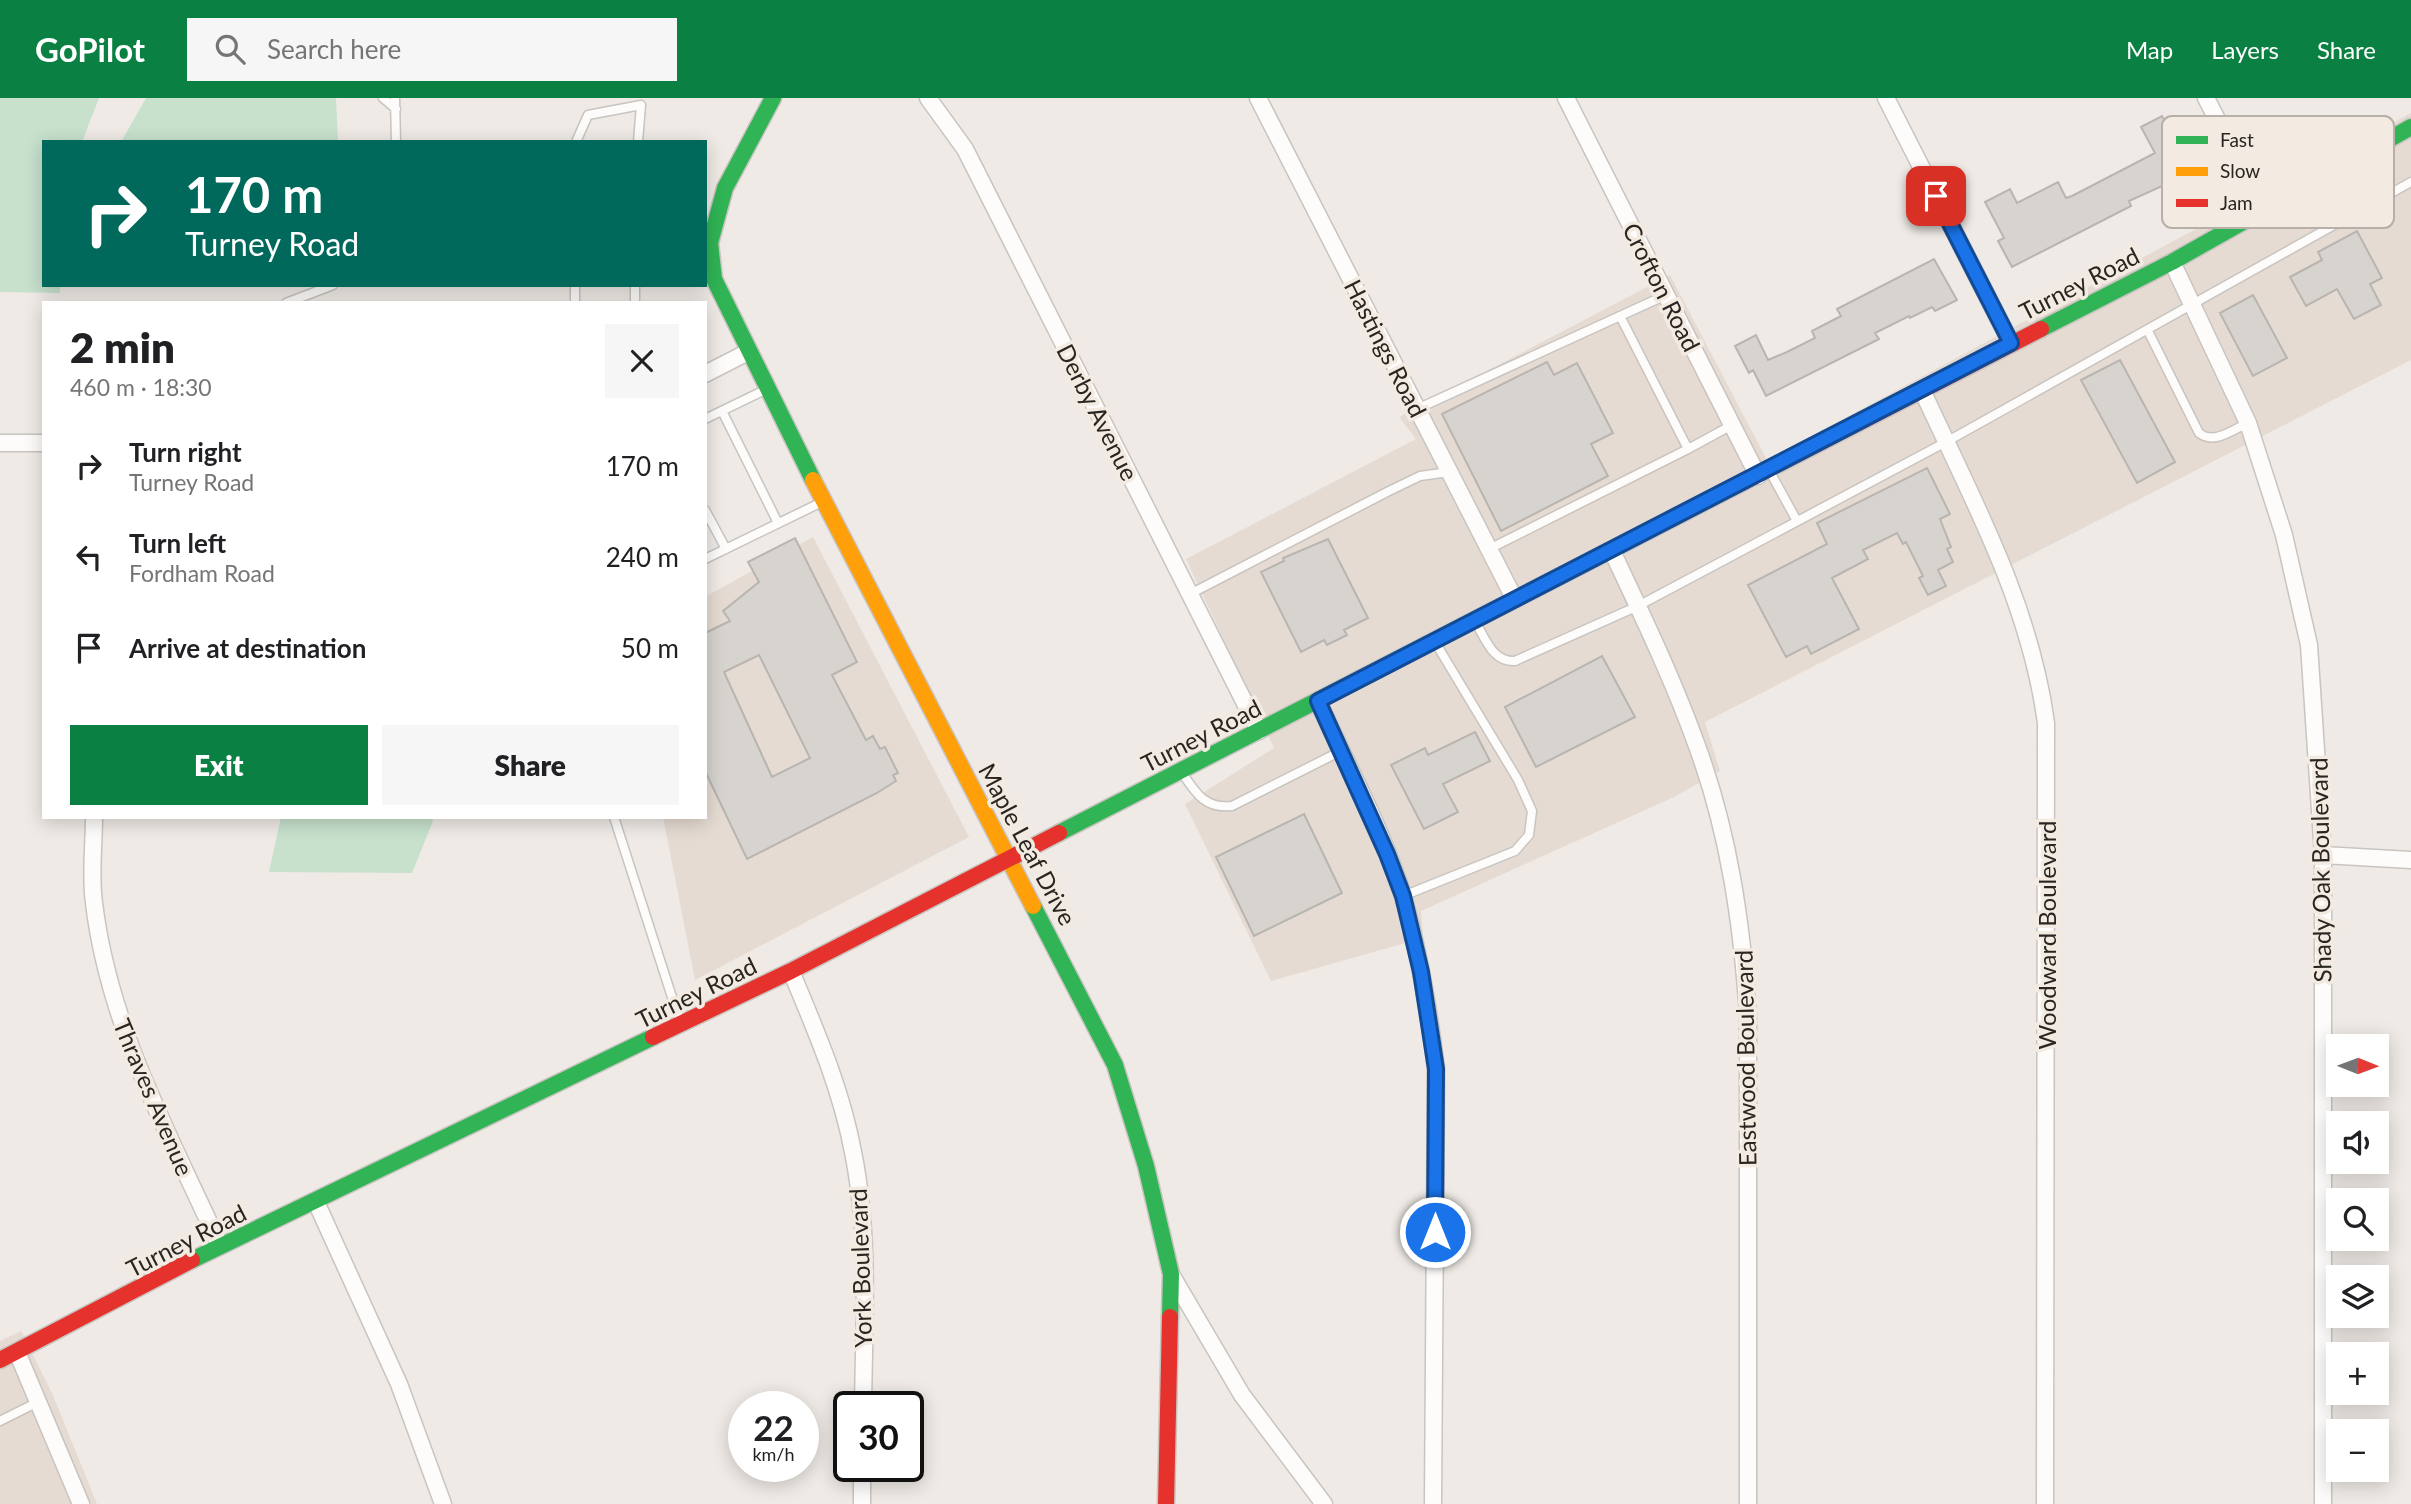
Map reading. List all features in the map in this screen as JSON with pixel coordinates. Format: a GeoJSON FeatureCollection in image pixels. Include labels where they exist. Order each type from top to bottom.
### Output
{"type":"FeatureCollection","features":[{"type":"Feature","properties":{"kind":"main road","name":"Maple Leaf Drive"},"geometry":{"type":"LineString","coordinates":[[773,98],[725,188],[710,243],[714,279],[823,502],[1115,1065],[1152,1187],[1171,1274],[1166,1504]]}},
{"type":"Feature","properties":{"kind":"main road","name":"Turney Road"},"geometry":{"type":"LineString","coordinates":[[2394,136],[2411,127]]}},
{"type":"Feature","properties":{"kind":"main road","name":"Turney Road"},"geometry":{"type":"LineString","coordinates":[[0,1360],[220,1246],[791,971],[2172,262],[2230,228]]}},
{"type":"Feature","properties":{"kind":"street","name":"Derby Avenue"},"geometry":{"type":"LineString","coordinates":[[928,98],[965,149],[1259,731]]}},
{"type":"Feature","properties":{"kind":"street","name":"Hastings Road"},"geometry":{"type":"LineString","coordinates":[[1258,98],[1514,598]]}},
{"type":"Feature","properties":{"kind":"street","name":"Crofton Road"},"geometry":{"type":"LineString","coordinates":[[1566,98],[1732,425],[1763,473]]}},
{"type":"Feature","properties":{"kind":"street"},"geometry":{"type":"LineString","coordinates":[[1886,98],[2011,343]]}},
{"type":"Feature","properties":{"kind":"street"},"geometry":{"type":"LineString","coordinates":[[2206,98],[2215,116]]}},
{"type":"Feature","properties":{"kind":"street","name":"Shady Oak Boulevard"},"geometry":{"type":"LineString","coordinates":[[2172,262],[2248,423],[2284,535],[2309,645],[2323,855],[2323,1504]]}},
{"type":"Feature","properties":{"kind":"street"},"geometry":{"type":"LineString","coordinates":[[707,373],[748,352]]}},
{"type":"Feature","properties":{"kind":"street","name":"Woodward Boulevard"},"geometry":{"type":"LineString","coordinates":[[1922,390],[1984,519],[2013,593],[2040,680],[2046,723],[2045,1504]]}},
{"type":"Feature","properties":{"kind":"street"},"geometry":{"type":"LineString","coordinates":[[0,443],[42,443]]}},
{"type":"Feature","properties":{"kind":"street","name":"Eastwood Boulevard"},"geometry":{"type":"LineString","coordinates":[[1612,551],[1698,747],[1727,853],[1743,939],[1748,1016],[1748,1504]]}},
{"type":"Feature","properties":{"kind":"street"},"geometry":{"type":"LineString","coordinates":[[1318,701],[1403,896],[1423,984],[1436,1069],[1433,1504]]}},
{"type":"Feature","properties":{"kind":"street","name":"Thraves Avenue"},"geometry":{"type":"LineString","coordinates":[[94,819],[93,900],[106,974],[129,1050],[220,1246]]}},
{"type":"Feature","properties":{"kind":"street"},"geometry":{"type":"LineString","coordinates":[[2323,855],[2411,860]]}},
{"type":"Feature","properties":{"kind":"street","name":"York Boulevard"},"geometry":{"type":"LineString","coordinates":[[791,971],[830,1063],[853,1153],[864,1238],[863,1391]]}},
{"type":"Feature","properties":{"kind":"street"},"geometry":{"type":"LineString","coordinates":[[316,1202],[399,1384],[443,1504]]}},
{"type":"Feature","properties":{"kind":"street"},"geometry":{"type":"LineString","coordinates":[[1171,1274],[1241,1395],[1324,1504]]}},
{"type":"Feature","properties":{"kind":"street"},"geometry":{"type":"LineString","coordinates":[[17,1352],[81,1504]]}},
{"type":"Feature","properties":{"kind":"street"},"geometry":{"type":"LineString","coordinates":[[862,1504],[863,1482]]}},
{"type":"Feature","properties":{"kind":"lane"},"geometry":{"type":"LineString","coordinates":[[383,98],[396,109]]}},
{"type":"Feature","properties":{"kind":"lane"},"geometry":{"type":"LineString","coordinates":[[395,98],[396,140]]}},
{"type":"Feature","properties":{"kind":"lane"},"geometry":{"type":"LineString","coordinates":[[577,140],[588,115],[640,102],[638,140]]}},
{"type":"Feature","properties":{"kind":"lane"},"geometry":{"type":"LineString","coordinates":[[2394,192],[2411,182]]}},
{"type":"Feature","properties":{"kind":"lane"},"geometry":{"type":"LineString","coordinates":[[1474,619],[1497,656],[1505,661],[1515,661],[1637,606],[1946,442],[2329,228]]}},
{"type":"Feature","properties":{"kind":"lane"},"geometry":{"type":"LineString","coordinates":[[291,301],[328,287]]}},
{"type":"Feature","properties":{"kind":"lane"},"geometry":{"type":"LineString","coordinates":[[1417,409],[1666,295]]}},
{"type":"Feature","properties":{"kind":"lane"},"geometry":{"type":"LineString","coordinates":[[1620,316],[1688,449]]}},
{"type":"Feature","properties":{"kind":"lane"},"geometry":{"type":"LineString","coordinates":[[2147,331],[2199,433],[2205,438],[2215,438],[2248,423]]}},
{"type":"Feature","properties":{"kind":"lane"},"geometry":{"type":"LineString","coordinates":[[707,418],[767,389]]}},
{"type":"Feature","properties":{"kind":"lane"},"geometry":{"type":"LineString","coordinates":[[722,411],[778,523]]}},
{"type":"Feature","properties":{"kind":"lane"},"geometry":{"type":"LineString","coordinates":[[1489,549],[1732,425]]}},
{"type":"Feature","properties":{"kind":"lane"},"geometry":{"type":"LineString","coordinates":[[1190,594],[1399,486],[1430,473],[1449,472]]}},
{"type":"Feature","properties":{"kind":"lane"},"geometry":{"type":"LineString","coordinates":[[1763,473],[1797,521]]}},
{"type":"Feature","properties":{"kind":"lane"},"geometry":{"type":"LineString","coordinates":[[707,558],[823,502]]}},
{"type":"Feature","properties":{"kind":"lane"},"geometry":{"type":"LineString","coordinates":[[707,513],[726,549]]}},
{"type":"Feature","properties":{"kind":"lane"},"geometry":{"type":"LineString","coordinates":[[1403,896],[1515,852],[1529,835],[1532,811],[1518,780],[1434,640]]}},
{"type":"Feature","properties":{"kind":"lane"},"geometry":{"type":"LineString","coordinates":[[1181,771],[1198,797],[1219,808],[1232,806],[1341,751]]}},
{"type":"Feature","properties":{"kind":"lane"},"geometry":{"type":"LineString","coordinates":[[615,819],[681,1025]]}},
{"type":"Feature","properties":{"kind":"lane"},"geometry":{"type":"LineString","coordinates":[[0,1421],[39,1401]]}},
{"type":"Feature","properties":{"kind":"shaded area"},"geometry":{"type":"Polygon","coordinates":[[[2411,113],[2411,360],[1705,722],[1720,771],[1674,797],[1421,911],[1423,938],[1271,981],[1185,804],[1274,748],[1186,559],[1416,439],[1399,417],[1670,275],[1767,460],[2198,228],[2394,228],[2394,122],[2411,113]]]}},
{"type":"Feature","properties":{"kind":"shaded area"},"geometry":{"type":"Polygon","coordinates":[[[813,537],[969,837],[695,980],[663,819],[707,819],[707,596],[813,537]]]}},
{"type":"Feature","properties":{"kind":"shaded area"},"geometry":{"type":"Polygon","coordinates":[[[21,1331],[52,1393],[97,1504],[0,1504],[0,1341],[21,1331]]]}},
{"type":"Feature","properties":{"kind":"green space"},"geometry":{"type":"Polygon","coordinates":[[[0,98],[99,98],[83,140],[42,140],[42,287],[60,287],[60,293],[0,292],[0,98]]]}},
{"type":"Feature","properties":{"kind":"green space"},"geometry":{"type":"Polygon","coordinates":[[[146,98],[336,98],[338,140],[122,140],[146,98]]]}},
{"type":"Feature","properties":{"kind":"green space"},"geometry":{"type":"Polygon","coordinates":[[[281,819],[432,819],[412,873],[269,872],[281,819]]]}},
{"type":"Feature","properties":{"kind":"building"},"geometry":{"type":"Polygon","coordinates":[[[2162,116],[2162,186],[2129,201],[2131,206],[2012,267],[1998,241],[2004,238],[1985,202],[2010,189],[2017,203],[2058,182],[2066,198],[2072,196],[2155,153],[2141,127],[2162,116]]]}},
{"type":"Feature","properties":{"kind":"building"},"geometry":{"type":"Polygon","coordinates":[[[2357,231],[2382,278],[2370,284],[2381,305],[2354,319],[2337,289],[2306,306],[2290,277],[2322,260],[2318,252],[2357,231]]]}},
{"type":"Feature","properties":{"kind":"building"},"geometry":{"type":"Polygon","coordinates":[[[1934,259],[1957,300],[1935,311],[1932,307],[1910,318],[1909,316],[1875,333],[1879,339],[1766,396],[1753,370],[1749,373],[1735,346],[1756,335],[1768,360],[1787,352],[1815,338],[1812,331],[1841,316],[1837,309],[1934,259]]]}},
{"type":"Feature","properties":{"kind":"building"},"geometry":{"type":"Polygon","coordinates":[[[2253,295],[2287,358],[2253,376],[2220,313],[2253,295]]]}},
{"type":"Feature","properties":{"kind":"building"},"geometry":{"type":"Polygon","coordinates":[[[2120,360],[2175,462],[2137,483],[2081,380],[2120,360]]]}},
{"type":"Feature","properties":{"kind":"building"},"geometry":{"type":"Polygon","coordinates":[[[1547,362],[1554,375],[1577,363],[1613,433],[1591,444],[1608,476],[1501,531],[1442,414],[1547,362]]]}},
{"type":"Feature","properties":{"kind":"building"},"geometry":{"type":"Polygon","coordinates":[[[1927,468],[1950,514],[1940,519],[1951,547],[1947,549],[1953,562],[1938,570],[1946,586],[1928,595],[1919,578],[1923,576],[1906,542],[1903,544],[1897,533],[1863,550],[1868,559],[1832,578],[1859,629],[1811,654],[1807,646],[1786,657],[1748,585],[1827,544],[1817,523],[1927,468]]]}},
{"type":"Feature","properties":{"kind":"building"},"geometry":{"type":"Polygon","coordinates":[[[795,538],[857,662],[832,675],[866,740],[873,736],[880,749],[885,747],[898,773],[893,775],[896,781],[877,793],[747,859],[707,775],[707,632],[730,621],[723,611],[759,582],[748,562],[795,538]],[[759,655],[724,672],[772,777],[810,758],[759,655]]]}},
{"type":"Feature","properties":{"kind":"building"},"geometry":{"type":"Polygon","coordinates":[[[1328,539],[1368,618],[1344,630],[1347,635],[1327,645],[1324,640],[1301,652],[1261,572],[1284,561],[1283,558],[1328,539]]]}},
{"type":"Feature","properties":{"kind":"building"},"geometry":{"type":"Polygon","coordinates":[[[1602,656],[1635,717],[1536,767],[1505,707],[1602,656]]]}},
{"type":"Feature","properties":{"kind":"building"},"geometry":{"type":"Polygon","coordinates":[[[1475,732],[1490,761],[1443,784],[1458,812],[1424,829],[1391,765],[1425,748],[1428,755],[1475,732]]]}},
{"type":"Feature","properties":{"kind":"building"},"geometry":{"type":"Polygon","coordinates":[[[1304,814],[1342,893],[1254,936],[1216,857],[1304,814]]]}},
{"type":"Feature","properties":{"kind":"traffic: fast"},"geometry":{"type":"LineString","coordinates":[[773,98],[725,188],[710,243],[714,279],[813,480]]}},
{"type":"Feature","properties":{"kind":"traffic: fast"},"geometry":{"type":"LineString","coordinates":[[2394,137],[2411,127]]}},
{"type":"Feature","properties":{"kind":"traffic: fast"},"geometry":{"type":"LineString","coordinates":[[2041,329],[2232,228]]}},
{"type":"Feature","properties":{"kind":"traffic: fast"},"geometry":{"type":"LineString","coordinates":[[1059,833],[1650,530]]}},
{"type":"Feature","properties":{"kind":"traffic: fast"},"geometry":{"type":"LineString","coordinates":[[1033,906],[1115,1065],[1146,1166],[1171,1274],[1170,1317]]}},
{"type":"Feature","properties":{"kind":"traffic: fast"},"geometry":{"type":"LineString","coordinates":[[192,1260],[653,1037]]}},
{"type":"Feature","properties":{"kind":"traffic: slow"},"geometry":{"type":"LineString","coordinates":[[813,480],[1033,906]]}},
{"type":"Feature","properties":{"kind":"traffic: jam"},"geometry":{"type":"LineString","coordinates":[[1650,530],[2041,329]]}},
{"type":"Feature","properties":{"kind":"traffic: jam"},"geometry":{"type":"LineString","coordinates":[[653,1037],[791,971],[1059,833]]}},
{"type":"Feature","properties":{"kind":"traffic: jam"},"geometry":{"type":"LineString","coordinates":[[0,1360],[192,1260]]}},
{"type":"Feature","properties":{"kind":"traffic: jam"},"geometry":{"type":"LineString","coordinates":[[1166,1504],[1170,1317]]}},
{"type":"Feature","properties":{"kind":"route"},"geometry":{"type":"LineString","coordinates":[[1435,1232],[1436,1069],[1421,972],[1403,896],[1387,854],[1318,701],[2011,343],[1936,196]]}}]}
